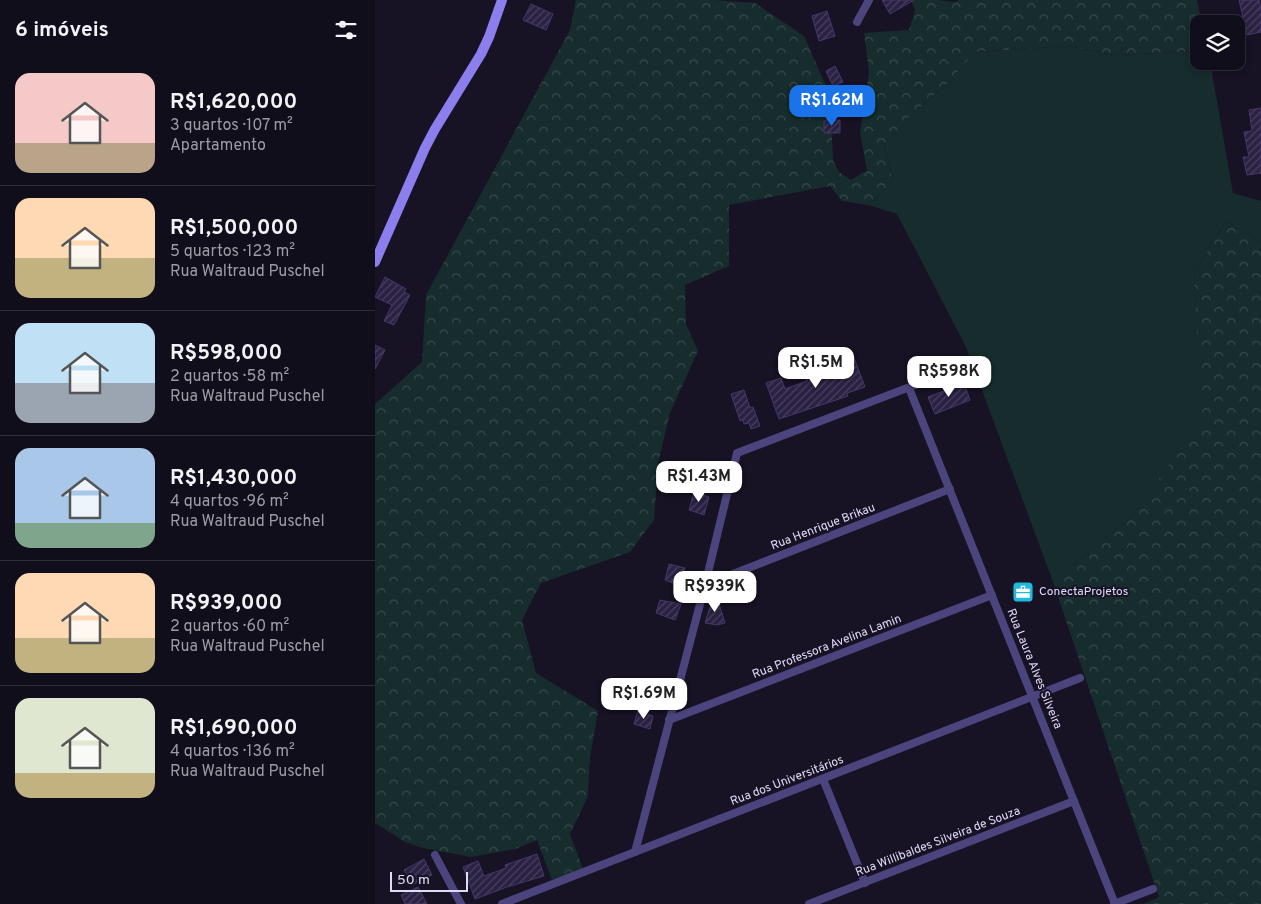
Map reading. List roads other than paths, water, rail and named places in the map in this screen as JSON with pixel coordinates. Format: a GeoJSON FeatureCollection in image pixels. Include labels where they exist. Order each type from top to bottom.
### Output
{"type":"FeatureCollection","features":[{"type":"Feature","properties":{"kind":"street"},"geometry":{"type":"LineString","coordinates":[[375,262],[425,148],[481,54],[492,30],[502,0]]}},
{"type":"Feature","properties":{"kind":"street"},"geometry":{"type":"LineString","coordinates":[[857,22],[869,0]]}},
{"type":"Feature","properties":{"kind":"street"},"geometry":{"type":"LineString","coordinates":[[635,852],[705,585],[737,453],[962,367]]}},
{"type":"Feature","properties":{"kind":"street","name":"Rua Laura Alves Silveira"},"geometry":{"type":"LineString","coordinates":[[909,388],[1115,904]]}},
{"type":"Feature","properties":{"kind":"street","name":"Rua Henrique Brikau"},"geometry":{"type":"LineString","coordinates":[[705,585],[950,489]]}},
{"type":"Feature","properties":{"kind":"street","name":"Rua Professora Avelina Lamin"},"geometry":{"type":"LineString","coordinates":[[669,720],[992,595]]}},
{"type":"Feature","properties":{"kind":"street","name":"Rua dos Universitários"},"geometry":{"type":"LineString","coordinates":[[502,904],[1080,678]]}},
{"type":"Feature","properties":{"kind":"street"},"geometry":{"type":"LineString","coordinates":[[823,779],[865,882]]}},
{"type":"Feature","properties":{"kind":"street","name":"Rua Willibaldes Silveira de Souza"},"geometry":{"type":"LineString","coordinates":[[809,904],[1074,801]]}},
{"type":"Feature","properties":{"kind":"street"},"geometry":{"type":"LineString","coordinates":[[435,855],[461,904]]}},
{"type":"Feature","properties":{"kind":"street"},"geometry":{"type":"LineString","coordinates":[[1115,904],[1153,889]]}},
{"type":"Feature","properties":{"kind":"place","name":"ConectaProjetos"},"geometry":{"type":"Point","coordinates":[1023,592]}}]}
